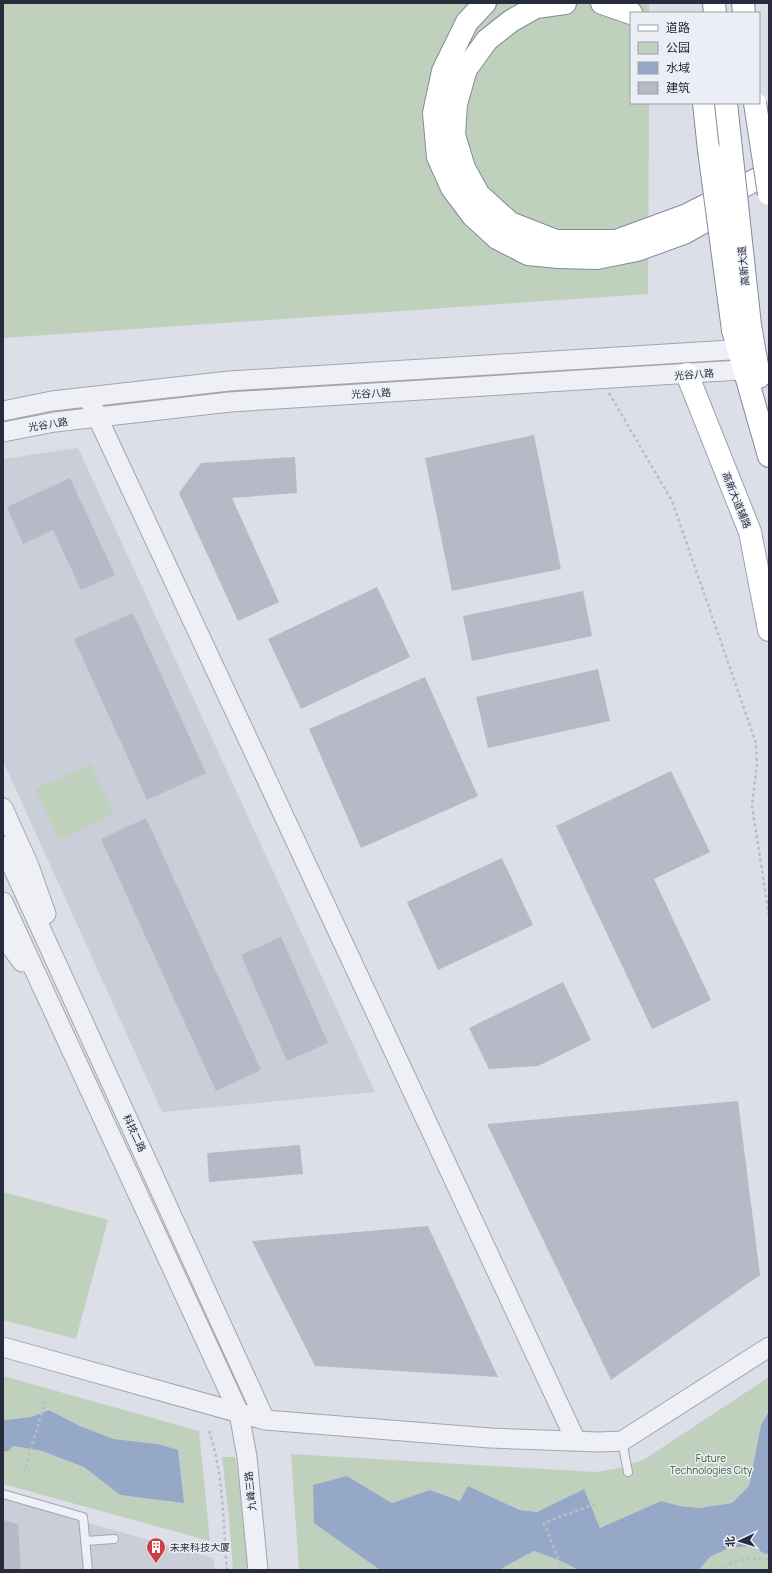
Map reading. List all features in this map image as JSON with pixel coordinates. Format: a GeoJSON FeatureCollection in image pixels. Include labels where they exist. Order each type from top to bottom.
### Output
{"type":"FeatureCollection","features":[{"type":"Feature","properties":{"kind":"main road"},"geometry":{"type":"LineString","coordinates":[[485,3],[467,22],[443,71],[434,113],[438,157],[452,188],[473,216],[497,238],[528,254],[559,257],[597,258],[638,250],[684,233],[769,187]]}},
{"type":"Feature","properties":{"kind":"main road"},"geometry":{"type":"LineString","coordinates":[[565,3],[536,7],[511,20],[487,40],[466,69],[456,104],[454,135],[464,168],[479,195],[510,223],[556,241],[616,241],[687,215],[769,173]]}},
{"type":"Feature","properties":{"kind":"main road"},"geometry":{"type":"LineString","coordinates":[[602,3],[630,13]]}},
{"type":"Feature","properties":{"kind":"main road"},"geometry":{"type":"LineString","coordinates":[[704,104],[709,150],[737,335],[769,456]]}},
{"type":"Feature","properties":{"kind":"main road","name":"高新大道"},"geometry":{"type":"LineString","coordinates":[[726,104],[737,335],[769,429]]}},
{"type":"Feature","properties":{"kind":"main road"},"geometry":{"type":"LineString","coordinates":[[755,104],[769,194]]}},
{"type":"Feature","properties":{"kind":"main road","name":"高新大道辅路"},"geometry":{"type":"LineString","coordinates":[[687,374],[750,532],[769,630]]}},
{"type":"Feature","properties":{"kind":"street","name":"光谷八路"},"geometry":{"type":"LineString","coordinates":[[3,411],[88,397],[228,381],[737,335]]}},
{"type":"Feature","properties":{"kind":"street","name":"光谷八路"},"geometry":{"type":"LineString","coordinates":[[3,432],[55,422],[230,402],[601,380],[740,370]]}},
{"type":"Feature","properties":{"kind":"street"},"geometry":{"type":"LineString","coordinates":[[88,397],[576,1441]]}},
{"type":"Feature","properties":{"kind":"street"},"geometry":{"type":"LineString","coordinates":[[3,808],[29,866],[47,914],[63,977]]}},
{"type":"Feature","properties":{"kind":"street","name":"科技二路"},"geometry":{"type":"LineString","coordinates":[[3,846],[266,1420]]}},
{"type":"Feature","properties":{"kind":"street"},"geometry":{"type":"LineString","coordinates":[[3,902],[239,1413]]}},
{"type":"Feature","properties":{"kind":"street"},"geometry":{"type":"LineString","coordinates":[[3,936],[42,988]]}},
{"type":"Feature","properties":{"kind":"street"},"geometry":{"type":"LineString","coordinates":[[3,1347],[266,1420],[490,1438],[600,1442],[622,1441],[769,1347]]}},
{"type":"Feature","properties":{"kind":"street","name":"九峰三路"},"geometry":{"type":"LineString","coordinates":[[239,1413],[247,1457],[258,1570]]}},
{"type":"Feature","properties":{"kind":"lane"},"geometry":{"type":"LineString","coordinates":[[622,1441],[628,1472]]}},
{"type":"Feature","properties":{"kind":"lane"},"geometry":{"type":"LineString","coordinates":[[3,1494],[83,1517],[88,1570]]}},
{"type":"Feature","properties":{"kind":"lane"},"geometry":{"type":"LineString","coordinates":[[86,1541],[114,1539]]}},
{"type":"Feature","properties":{"kind":"path"},"geometry":{"type":"LineString","coordinates":[[601,380],[672,502],[756,743],[757,765],[752,806],[769,916]]}},
{"type":"Feature","properties":{"kind":"path"},"geometry":{"type":"LineString","coordinates":[[24,1473],[46,1398]]}},
{"type":"Feature","properties":{"kind":"path"},"geometry":{"type":"LineString","coordinates":[[209,1431],[215,1447],[222,1502],[227,1570]]}},
{"type":"Feature","properties":{"kind":"path"},"geometry":{"type":"LineString","coordinates":[[563,1570],[558,1562],[544,1523],[598,1503]]}},
{"type":"Feature","properties":{"kind":"path"},"geometry":{"type":"LineString","coordinates":[[719,1570],[728,1564],[741,1560],[756,1558],[769,1560]]}},
{"type":"Feature","properties":{"kind":"shaded area"},"geometry":{"type":"Polygon","coordinates":[[[78,448],[375,1092],[162,1112],[3,761],[3,459],[78,448]]]}},
{"type":"Feature","properties":{"kind":"shaded area"},"geometry":{"type":"Polygon","coordinates":[[[3,1499],[213,1558],[215,1570],[3,1570],[3,1499]]]}},
{"type":"Feature","properties":{"kind":"green space"},"geometry":{"type":"Polygon","coordinates":[[[3,3],[649,3],[649,12],[630,12],[630,104],[649,104],[648,294],[3,338],[3,3]]]}},
{"type":"Feature","properties":{"kind":"green space"},"geometry":{"type":"Polygon","coordinates":[[[91,764],[114,814],[59,840],[35,789],[91,764]]]}},
{"type":"Feature","properties":{"kind":"green space"},"geometry":{"type":"Polygon","coordinates":[[[3,1192],[108,1220],[76,1339],[3,1320],[3,1192]]]}},
{"type":"Feature","properties":{"kind":"green space"},"geometry":{"type":"Polygon","coordinates":[[[3,1376],[199,1431],[210,1541],[3,1484],[3,1452],[8,1451],[13,1446],[42,1451],[84,1467],[120,1495],[184,1502],[158,1444],[114,1439],[80,1426],[49,1410],[31,1417],[6,1420],[3,1419],[3,1376]]]}},
{"type":"Feature","properties":{"kind":"green space","name":"Future Technologies City"},"geometry":{"type":"Polygon","coordinates":[[[769,1377],[769,1411],[761,1426],[749,1486],[732,1503],[699,1508],[680,1506],[661,1501],[600,1528],[584,1489],[537,1512],[520,1510],[468,1486],[460,1501],[430,1490],[392,1503],[347,1476],[353,1550],[380,1570],[299,1570],[291,1454],[595,1472],[621,1468],[645,1459],[769,1377]]]}},
{"type":"Feature","properties":{"kind":"green space"},"geometry":{"type":"Polygon","coordinates":[[[222,1457],[235,1457],[245,1505],[249,1570],[233,1570],[222,1457]]]}},
{"type":"Feature","properties":{"kind":"green space"},"geometry":{"type":"Polygon","coordinates":[[[753,1546],[769,1555],[769,1570],[699,1570],[710,1557],[729,1548],[753,1546]]]}},
{"type":"Feature","properties":{"kind":"green space"},"geometry":{"type":"Polygon","coordinates":[[[534,1551],[561,1561],[578,1570],[499,1570],[534,1551]]]}},
{"type":"Feature","properties":{"kind":"water"},"geometry":{"type":"Polygon","coordinates":[[[49,1410],[80,1426],[114,1439],[158,1444],[178,1450],[184,1503],[120,1495],[84,1467],[42,1451],[13,1446],[8,1451],[3,1452],[3,1419],[6,1420],[31,1417],[49,1410]]]}},
{"type":"Feature","properties":{"kind":"water"},"geometry":{"type":"Polygon","coordinates":[[[769,1411],[769,1555],[753,1546],[729,1548],[710,1557],[699,1570],[578,1570],[561,1561],[534,1551],[499,1570],[380,1570],[314,1523],[313,1485],[347,1476],[392,1503],[430,1490],[460,1501],[468,1486],[520,1510],[537,1512],[584,1489],[600,1528],[661,1501],[680,1506],[699,1508],[732,1503],[749,1486],[761,1425],[769,1411]]]}},
{"type":"Feature","properties":{"kind":"building"},"geometry":{"type":"Polygon","coordinates":[[[534,435],[561,569],[452,591],[425,458],[534,435]]]}},
{"type":"Feature","properties":{"kind":"building"},"geometry":{"type":"Polygon","coordinates":[[[295,457],[297,493],[232,498],[279,602],[238,621],[179,493],[201,463],[295,457]]]}},
{"type":"Feature","properties":{"kind":"building"},"geometry":{"type":"Polygon","coordinates":[[[70,478],[115,575],[81,590],[53,530],[23,544],[7,507],[70,478]]]}},
{"type":"Feature","properties":{"kind":"building"},"geometry":{"type":"Polygon","coordinates":[[[377,587],[410,657],[301,709],[268,639],[377,587]]]}},
{"type":"Feature","properties":{"kind":"building"},"geometry":{"type":"Polygon","coordinates":[[[583,591],[592,636],[472,661],[463,616],[583,591]]]}},
{"type":"Feature","properties":{"kind":"building"},"geometry":{"type":"Polygon","coordinates":[[[133,613],[206,773],[147,800],[74,639],[133,613]]]}},
{"type":"Feature","properties":{"kind":"building"},"geometry":{"type":"Polygon","coordinates":[[[598,669],[610,721],[488,748],[476,697],[598,669]]]}},
{"type":"Feature","properties":{"kind":"building"},"geometry":{"type":"Polygon","coordinates":[[[425,677],[478,796],[361,848],[309,729],[425,677]]]}},
{"type":"Feature","properties":{"kind":"building"},"geometry":{"type":"Polygon","coordinates":[[[671,771],[710,852],[654,879],[711,1000],[652,1029],[556,826],[671,771]]]}},
{"type":"Feature","properties":{"kind":"building"},"geometry":{"type":"Polygon","coordinates":[[[146,818],[261,1070],[216,1091],[101,839],[146,818]]]}},
{"type":"Feature","properties":{"kind":"building"},"geometry":{"type":"Polygon","coordinates":[[[502,858],[533,925],[438,970],[407,902],[502,858]]]}},
{"type":"Feature","properties":{"kind":"building"},"geometry":{"type":"Polygon","coordinates":[[[281,937],[328,1043],[287,1061],[241,955],[281,937]]]}},
{"type":"Feature","properties":{"kind":"building"},"geometry":{"type":"Polygon","coordinates":[[[563,982],[591,1040],[538,1066],[489,1069],[469,1028],[563,982]]]}},
{"type":"Feature","properties":{"kind":"building"},"geometry":{"type":"Polygon","coordinates":[[[738,1101],[760,1275],[611,1380],[487,1124],[738,1101]]]}},
{"type":"Feature","properties":{"kind":"building"},"geometry":{"type":"Polygon","coordinates":[[[300,1145],[303,1174],[209,1182],[207,1153],[300,1145]]]}},
{"type":"Feature","properties":{"kind":"building"},"geometry":{"type":"Polygon","coordinates":[[[428,1226],[498,1377],[315,1366],[252,1241],[428,1226]]]}},
{"type":"Feature","properties":{"kind":"building"},"geometry":{"type":"Polygon","coordinates":[[[3,1520],[18,1524],[21,1570],[3,1570],[3,1520]]]}},
{"type":"Feature","properties":{"kind":"place","name":"未来科技大厦"},"geometry":{"type":"Point","coordinates":[156,1564]}}]}
